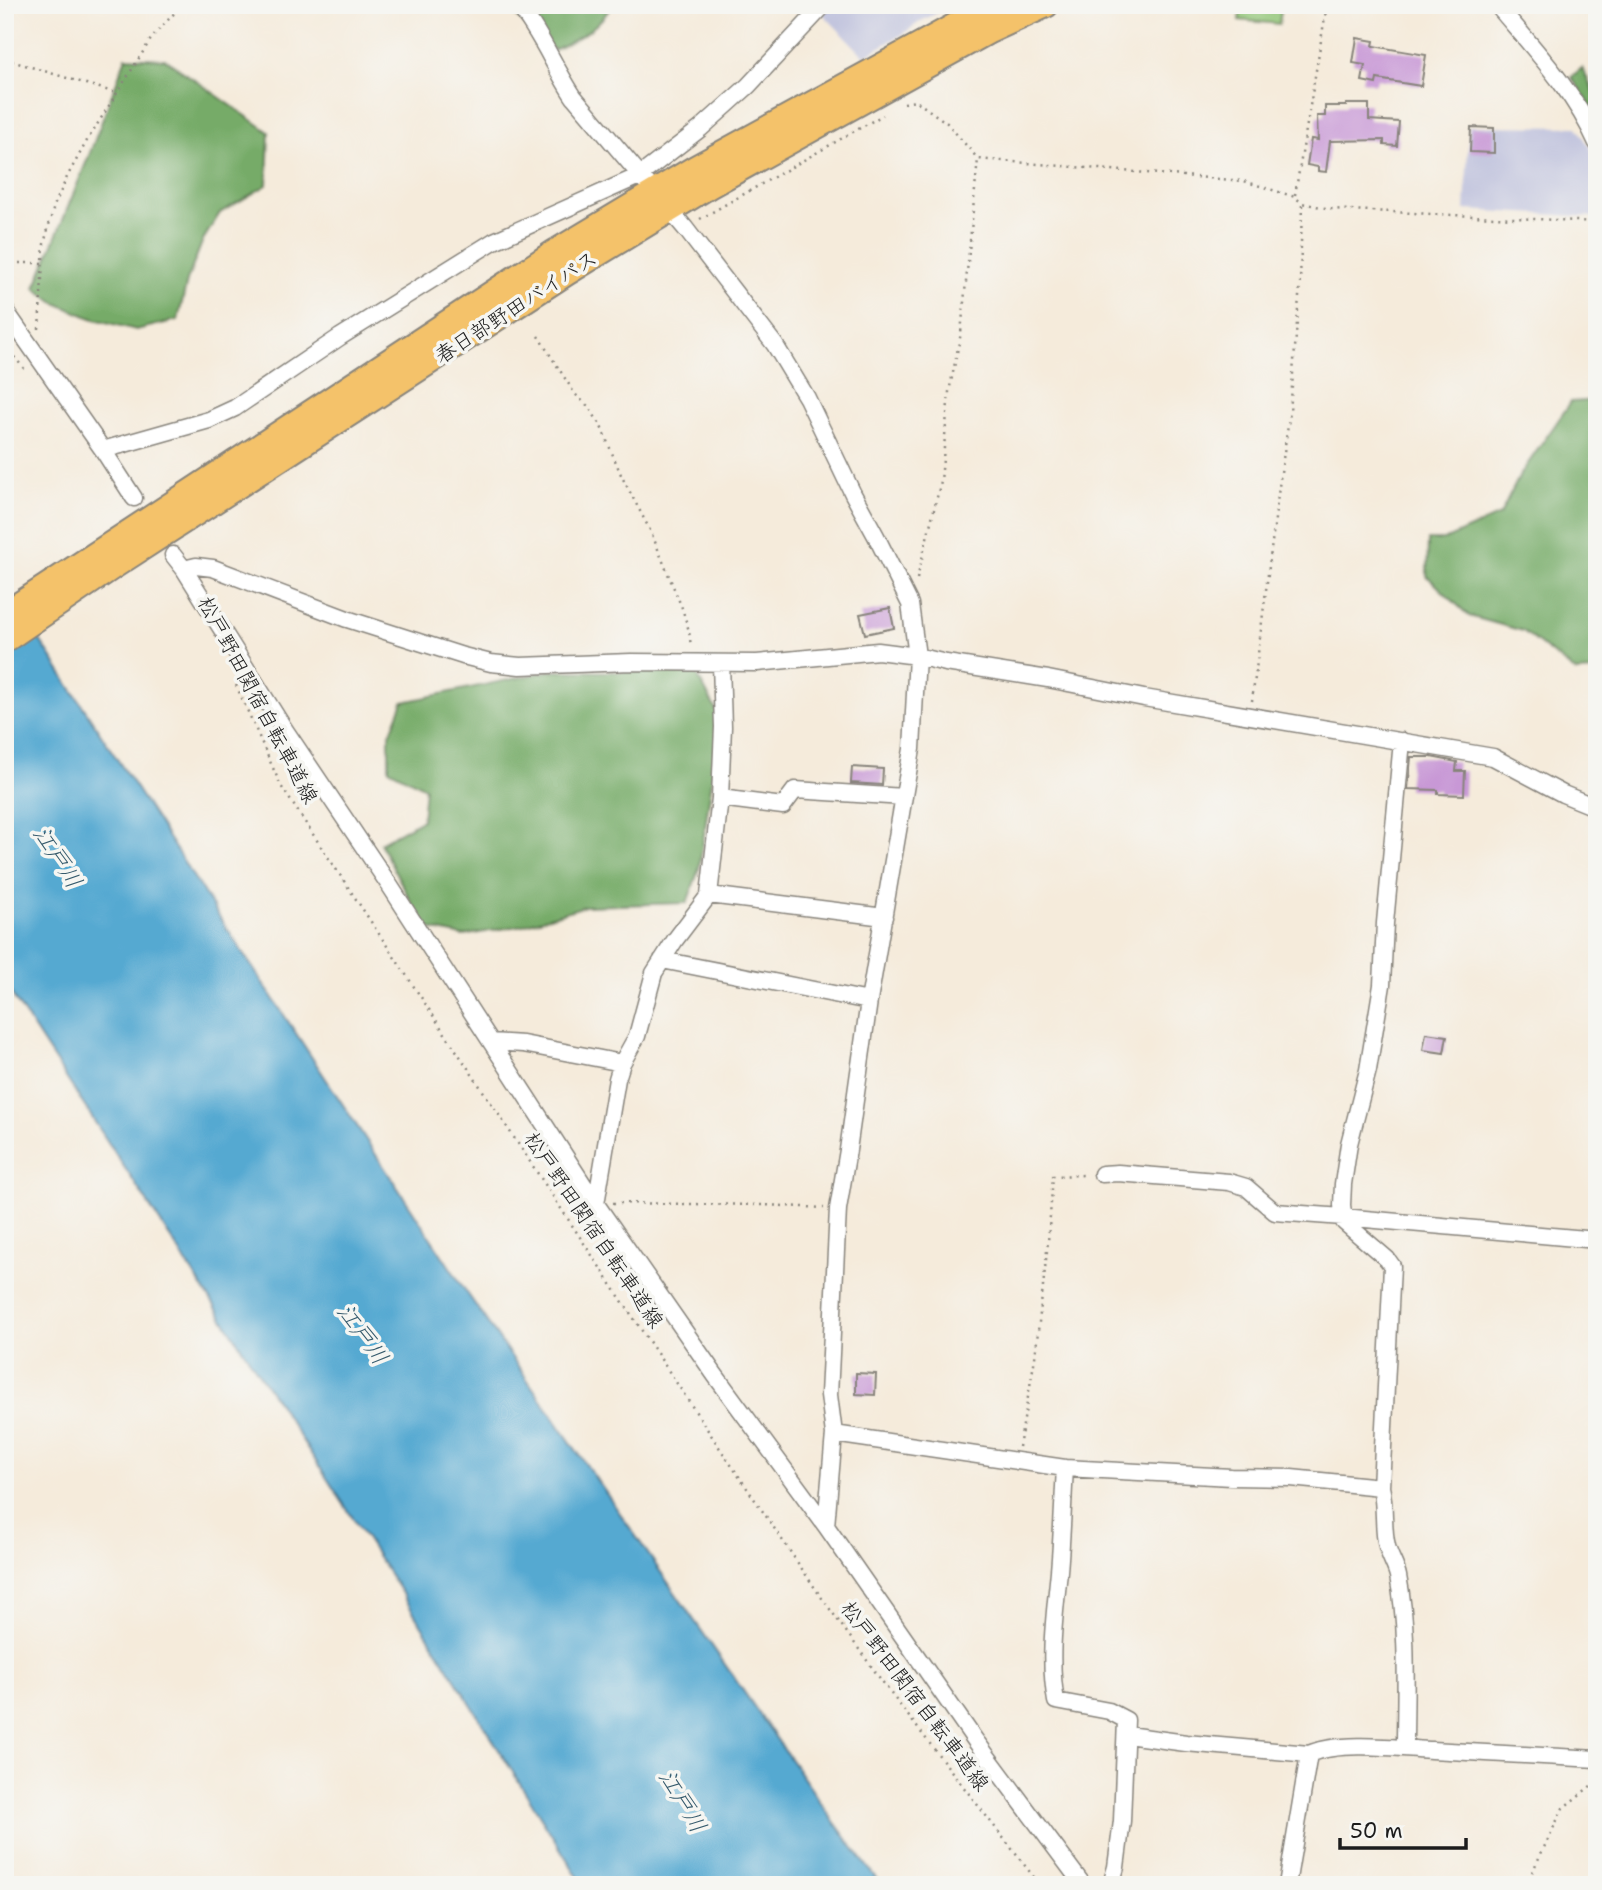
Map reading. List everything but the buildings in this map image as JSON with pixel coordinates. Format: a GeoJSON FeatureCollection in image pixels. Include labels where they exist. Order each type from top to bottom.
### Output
{"type":"FeatureCollection","features":[{"type":"Feature","properties":{"kind":"highway","name":"春日部野田バイパス"},"geometry":{"type":"LineString","coordinates":[[662,202],[695,168],[993,5]]}},
{"type":"Feature","properties":{"kind":"highway","name":"春日部野田バイパス"},"geometry":{"type":"LineString","coordinates":[[5,640],[108,557],[555,252],[662,202],[709,186],[977,38],[1046,5]]}},
{"type":"Feature","properties":{"kind":"highway","name":"春日部野田バイパス"},"geometry":{"type":"LineString","coordinates":[[5,614],[108,557]]}},
{"type":"Feature","properties":{"kind":"street"},"geometry":{"type":"LineString","coordinates":[[518,5],[532,22],[573,97],[662,202],[775,345],[801,387],[910,604],[917,656],[912,749],[869,1001],[838,1209],[829,1395],[834,1434],[826,1526]]}},
{"type":"Feature","properties":{"kind":"street"},"geometry":{"type":"LineString","coordinates":[[662,202],[691,136],[748,86],[824,5]]}},
{"type":"Feature","properties":{"kind":"street"},"geometry":{"type":"LineString","coordinates":[[1497,5],[1573,101],[1596,139]]}},
{"type":"Feature","properties":{"kind":"street"},"geometry":{"type":"LineString","coordinates":[[103,450],[209,420],[235,408],[340,337],[494,241],[662,202]]}},
{"type":"Feature","properties":{"kind":"street"},"geometry":{"type":"LineString","coordinates":[[5,310],[134,498]]}},
{"type":"Feature","properties":{"kind":"street"},"geometry":{"type":"LineString","coordinates":[[173,555],[596,1203],[975,1740],[1083,1885]]}},
{"type":"Feature","properties":{"kind":"street"},"geometry":{"type":"LineString","coordinates":[[184,569],[196,566],[213,568],[347,619],[491,663],[520,666],[631,662],[721,663],[799,660],[878,651],[917,656],[1493,757],[1563,794],[1597,806]]}},
{"type":"Feature","properties":{"kind":"street"},"geometry":{"type":"LineString","coordinates":[[596,1203],[617,1079],[622,1063],[637,1036],[653,973],[709,895],[720,797],[723,727],[721,663]]}},
{"type":"Feature","properties":{"kind":"street"},"geometry":{"type":"LineString","coordinates":[[1402,741],[1382,985],[1368,1070],[1349,1144],[1343,1184],[1343,1217],[1344,1223],[1392,1266],[1381,1487],[1387,1546],[1398,1574],[1402,1605],[1405,1748]]}},
{"type":"Feature","properties":{"kind":"street"},"geometry":{"type":"LineString","coordinates":[[720,797],[783,806],[795,790],[904,797]]}},
{"type":"Feature","properties":{"kind":"street"},"geometry":{"type":"LineString","coordinates":[[709,895],[884,917]]}},
{"type":"Feature","properties":{"kind":"street"},"geometry":{"type":"LineString","coordinates":[[662,960],[869,1001]]}},
{"type":"Feature","properties":{"kind":"street"},"geometry":{"type":"LineString","coordinates":[[491,1042],[523,1044],[622,1063]]}},
{"type":"Feature","properties":{"kind":"street"},"geometry":{"type":"LineString","coordinates":[[1102,1174],[1229,1182],[1246,1187],[1275,1212],[1597,1240]]}},
{"type":"Feature","properties":{"kind":"street"},"geometry":{"type":"LineString","coordinates":[[834,1434],[1065,1468],[1291,1478],[1381,1487]]}},
{"type":"Feature","properties":{"kind":"street"},"geometry":{"type":"LineString","coordinates":[[1065,1468],[1052,1644],[1052,1684],[1056,1701],[1110,1711],[1126,1720],[1122,1821],[1111,1885]]}},
{"type":"Feature","properties":{"kind":"street"},"geometry":{"type":"LineString","coordinates":[[1127,1735],[1309,1754],[1320,1749],[1337,1747],[1405,1748],[1597,1759]]}},
{"type":"Feature","properties":{"kind":"street"},"geometry":{"type":"LineString","coordinates":[[1287,1885],[1309,1754]]}},
{"type":"Feature","properties":{"kind":"path"},"geometry":{"type":"LineString","coordinates":[[38,357],[44,244],[58,196],[88,139],[153,36],[182,5]]}},
{"type":"Feature","properties":{"kind":"path"},"geometry":{"type":"LineString","coordinates":[[1295,197],[1327,5]]}},
{"type":"Feature","properties":{"kind":"path"},"geometry":{"type":"LineString","coordinates":[[5,59],[117,94]]}},
{"type":"Feature","properties":{"kind":"path"},"geometry":{"type":"LineString","coordinates":[[905,103],[916,101],[947,123],[978,159],[1244,181],[1295,197],[1302,203],[1330,209],[1597,222]]}},
{"type":"Feature","properties":{"kind":"path"},"geometry":{"type":"LineString","coordinates":[[662,202],[893,110]]}},
{"type":"Feature","properties":{"kind":"path"},"geometry":{"type":"LineString","coordinates":[[910,604],[942,481],[948,392],[961,333],[978,159]]}},
{"type":"Feature","properties":{"kind":"path"},"geometry":{"type":"LineString","coordinates":[[1250,715],[1290,412],[1300,284],[1302,203]]}},
{"type":"Feature","properties":{"kind":"path"},"geometry":{"type":"LineString","coordinates":[[5,263],[43,263]]}},
{"type":"Feature","properties":{"kind":"path"},"geometry":{"type":"LineString","coordinates":[[538,336],[575,394],[588,406],[600,424],[622,477],[651,532],[682,608],[689,631],[693,663]]}},
{"type":"Feature","properties":{"kind":"path","name":"松戸野田関宿自転車道線"},"geometry":{"type":"LineString","coordinates":[[232,676],[281,786],[721,1450],[876,1672],[1040,1885]]}},
{"type":"Feature","properties":{"kind":"path"},"geometry":{"type":"LineString","coordinates":[[1017,1460],[1035,1358],[1053,1176],[1102,1174]]}},
{"type":"Feature","properties":{"kind":"path"},"geometry":{"type":"LineString","coordinates":[[596,1203],[764,1205],[838,1209]]}},
{"type":"Feature","properties":{"kind":"path"},"geometry":{"type":"LineString","coordinates":[[1526,1885],[1563,1808],[1597,1779]]}},
{"type":"Feature","properties":{"kind":"shaded area"},"geometry":{"type":"Polygon","coordinates":[[[829,5],[953,5],[864,56],[822,13],[829,5]]]}},
{"type":"Feature","properties":{"kind":"shaded area"},"geometry":{"type":"Polygon","coordinates":[[[1469,126],[1577,127],[1597,166],[1597,217],[1465,210],[1469,126]]]}},
{"type":"Feature","properties":{"kind":"green space"},"geometry":{"type":"Polygon","coordinates":[[[504,5],[612,5],[594,27],[554,50],[504,5]]]}},
{"type":"Feature","properties":{"kind":"green space"},"geometry":{"type":"Polygon","coordinates":[[[1242,5],[1282,5],[1279,24],[1239,20],[1242,5]]]}},
{"type":"Feature","properties":{"kind":"green space"},"geometry":{"type":"Polygon","coordinates":[[[126,57],[165,59],[269,132],[267,185],[220,213],[203,240],[187,281],[178,320],[136,330],[91,318],[53,302],[35,288],[126,57]]]}},
{"type":"Feature","properties":{"kind":"green space"},"geometry":{"type":"Polygon","coordinates":[[[1582,68],[1597,98],[1597,115],[1571,77],[1582,68]]]}},
{"type":"Feature","properties":{"kind":"green space"},"geometry":{"type":"Polygon","coordinates":[[[1597,400],[1597,671],[1576,672],[1523,631],[1469,616],[1427,576],[1428,540],[1444,540],[1500,515],[1520,475],[1571,402],[1597,400]]]}},
{"type":"Feature","properties":{"kind":"green space"},"geometry":{"type":"Polygon","coordinates":[[[550,671],[696,673],[721,719],[699,869],[687,903],[585,906],[523,925],[463,936],[425,928],[380,843],[422,820],[425,788],[389,769],[389,737],[403,702],[550,671]]]}},
{"type":"Feature","properties":{"kind":"water","name":"江戸川"},"geometry":{"type":"Polygon","coordinates":[[[5,586],[465,1290],[830,1816],[881,1885],[583,1885],[401,1592],[5,984],[5,586]]]}}]}
